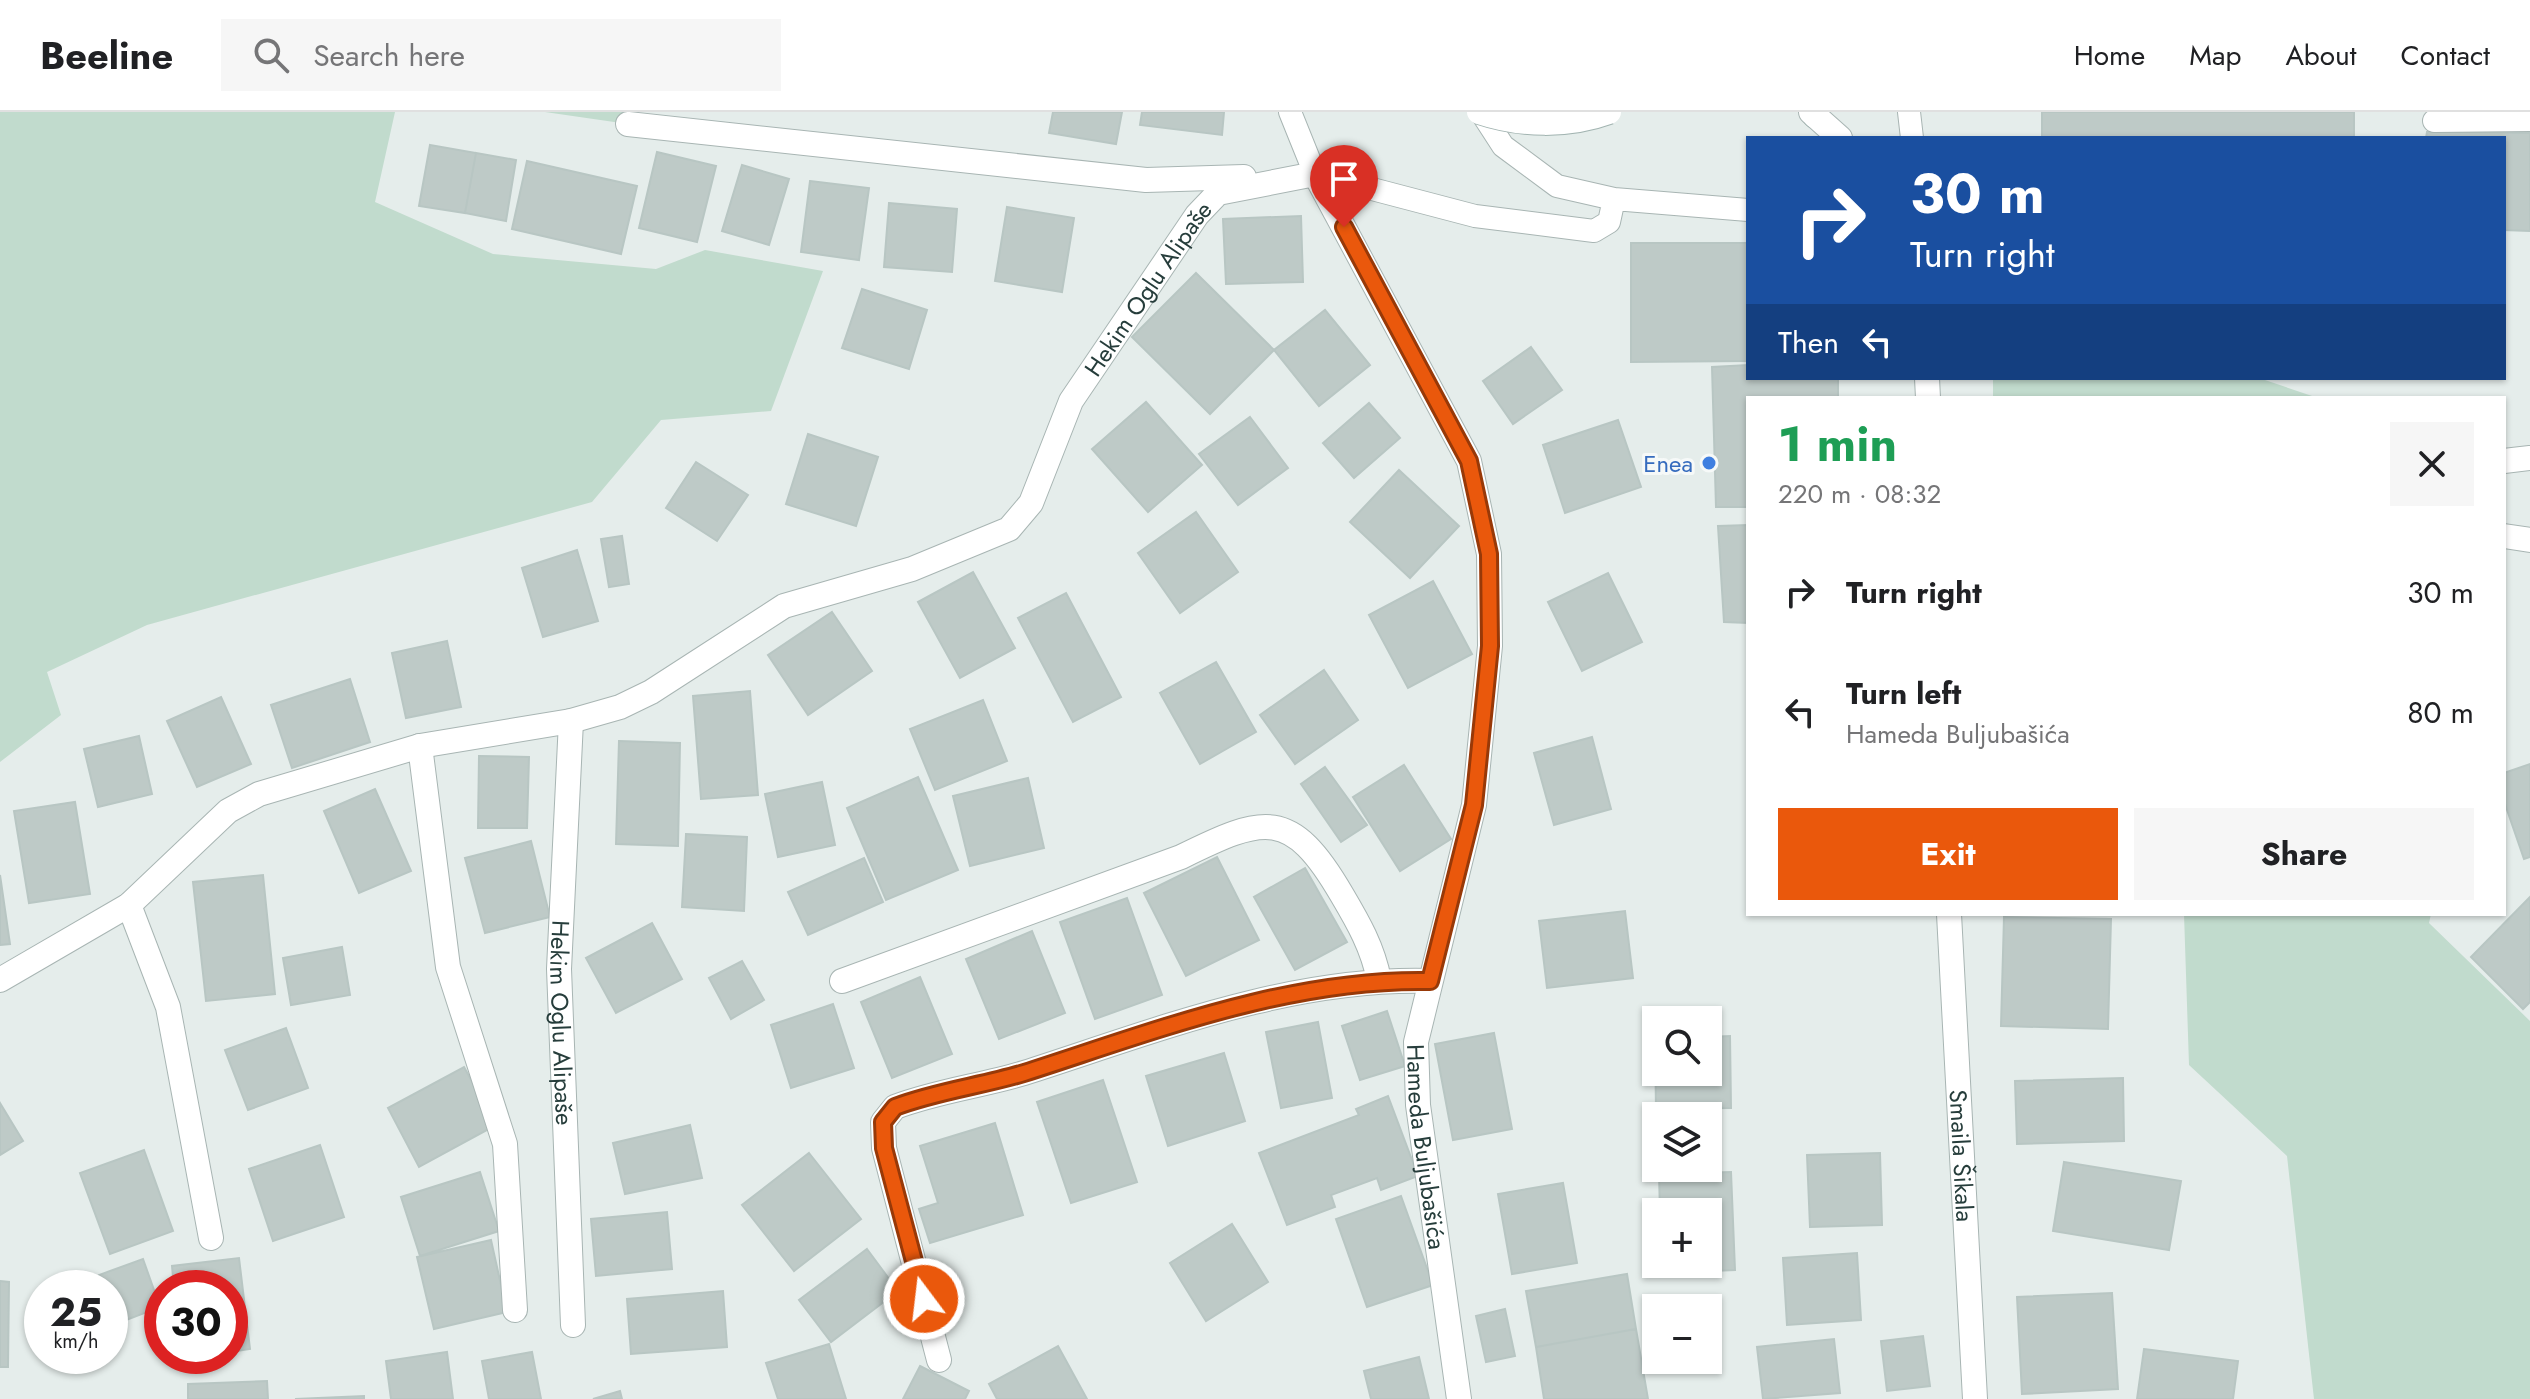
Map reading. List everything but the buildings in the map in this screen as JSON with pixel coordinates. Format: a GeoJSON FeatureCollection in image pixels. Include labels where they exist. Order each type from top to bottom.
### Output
{"type":"FeatureCollection","features":[{"type":"Feature","properties":{"kind":"street"},"geometry":{"type":"LineString","coordinates":[[1480,112],[1511,123],[1585,121],[1609,112]]}},
{"type":"Feature","properties":{"kind":"street"},"geometry":{"type":"LineString","coordinates":[[1810,113],[1838,136]]}},
{"type":"Feature","properties":{"kind":"street","name":"Hekim Oglu Alipaše"},"geometry":{"type":"LineString","coordinates":[[628,124],[1146,180],[1315,174]]}},
{"type":"Feature","properties":{"kind":"street","name":"Hekim Oglu Alipaše"},"geometry":{"type":"LineString","coordinates":[[0,980],[129,905],[242,802],[420,746],[571,721],[620,707],[651,692],[784,606],[912,569],[1009,529],[1031,503],[1071,401],[1197,215],[1218,193],[1315,174]]}},
{"type":"Feature","properties":{"kind":"street","name":"Hameda Buljubašića"},"geometry":{"type":"LineString","coordinates":[[1315,174],[1469,461],[1489,554],[1490,646],[1474,805],[1416,1042],[1418,1105],[1459,1399]]}},
{"type":"Feature","properties":{"kind":"street"},"geometry":{"type":"LineString","coordinates":[[2506,461],[2530,458]]}},
{"type":"Feature","properties":{"kind":"street"},"geometry":{"type":"LineString","coordinates":[[2506,536],[2530,540]]}},
{"type":"Feature","properties":{"kind":"street","name":"Hekim Oglu Alipaše"},"geometry":{"type":"LineString","coordinates":[[571,721],[559,969],[573,1325]]}},
{"type":"Feature","properties":{"kind":"street"},"geometry":{"type":"LineString","coordinates":[[420,746],[448,967],[505,1144],[515,1310]]}},
{"type":"Feature","properties":{"kind":"street"},"geometry":{"type":"LineString","coordinates":[[842,981],[1181,857],[1223,837],[1249,828],[1271,826],[1298,835],[1323,862],[1360,925],[1375,959],[1379,980]]}},
{"type":"Feature","properties":{"kind":"street"},"geometry":{"type":"LineString","coordinates":[[129,905],[168,1007],[211,1238]]}},
{"type":"Feature","properties":{"kind":"street","name":"Smaila Šikala"},"geometry":{"type":"LineString","coordinates":[[1949,916],[1975,1399]]}},
{"type":"Feature","properties":{"kind":"street"},"geometry":{"type":"LineString","coordinates":[[939,1360],[884,1148],[883,1122],[895,1107],[1021,1074],[1192,1019],[1277,998],[1379,980],[1430,981]]}},
{"type":"Feature","properties":{"kind":"lane"},"geometry":{"type":"LineString","coordinates":[[1290,112],[1315,174],[1475,216],[1570,230],[1594,231],[1609,222],[1614,199]]}},
{"type":"Feature","properties":{"kind":"lane"},"geometry":{"type":"LineString","coordinates":[[1480,112],[1503,146],[1557,186],[1614,199],[1746,210]]}},
{"type":"Feature","properties":{"kind":"lane"},"geometry":{"type":"LineString","coordinates":[[1909,112],[1912,136]]}},
{"type":"Feature","properties":{"kind":"lane"},"geometry":{"type":"LineString","coordinates":[[2434,121],[2530,120]]}},
{"type":"Feature","properties":{"kind":"green space"},"geometry":{"type":"Polygon","coordinates":[[[0,112],[395,112],[375,202],[493,254],[656,269],[705,250],[823,271],[771,411],[661,420],[592,502],[147,625],[47,672],[61,715],[0,762],[0,112]]]}},
{"type":"Feature","properties":{"kind":"green space"},"geometry":{"type":"Polygon","coordinates":[[[545,112],[632,112],[628,124],[545,112]]]}},
{"type":"Feature","properties":{"kind":"green space"},"geometry":{"type":"Polygon","coordinates":[[[1993,380],[2265,380],[2312,396],[1993,396],[1993,380]]]}},
{"type":"Feature","properties":{"kind":"green space"},"geometry":{"type":"Polygon","coordinates":[[[2184,916],[2431,916],[2429,923],[2530,1021],[2530,1399],[2314,1399],[2287,1156],[2189,1065],[2184,916]]]}},
{"type":"Feature","properties":{"kind":"place","name":"Enea"},"geometry":{"type":"Point","coordinates":[1709,463]}},
{"type":"Feature","properties":{"kind":"route"},"geometry":{"type":"LineString","coordinates":[[924,1299],[884,1148],[883,1122],[895,1107],[921,1097],[1021,1074],[1192,1019],[1277,998],[1379,980],[1430,981],[1474,805],[1490,646],[1489,554],[1469,461],[1344,227]]}}]}
